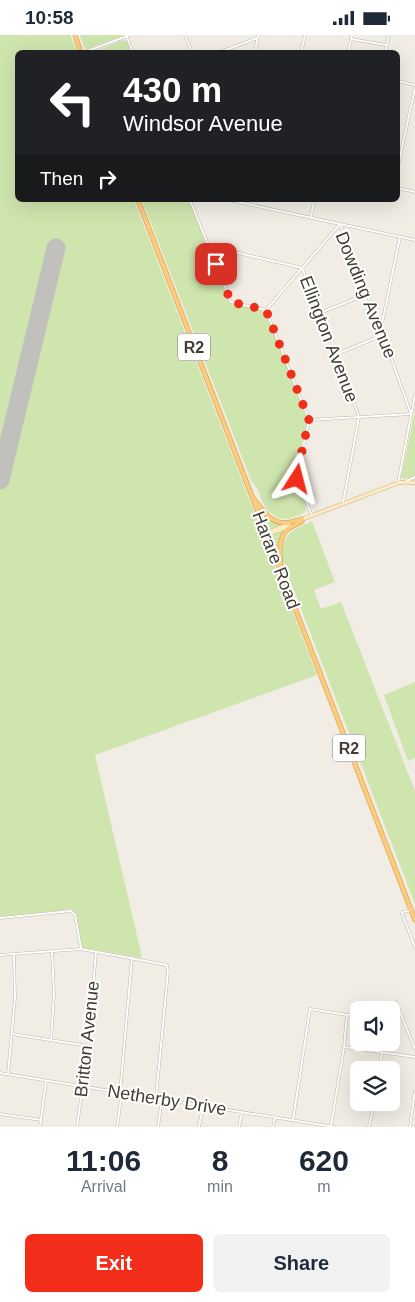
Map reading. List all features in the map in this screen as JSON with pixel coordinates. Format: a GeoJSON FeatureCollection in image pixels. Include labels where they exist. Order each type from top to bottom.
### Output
{"type":"FeatureCollection","features":[{"type":"Feature","properties":{"kind":"highway"},"geometry":{"type":"LineString","coordinates":[[74,35],[81,50]]}},
{"type":"Feature","properties":{"kind":"highway","name":"Harare Road"},"geometry":{"type":"LineString","coordinates":[[139,202],[415,920]]}},
{"type":"Feature","properties":{"kind":"highway"},"geometry":{"type":"LineString","coordinates":[[251,494],[266,514],[274,520],[285,523],[302,520]]}},
{"type":"Feature","properties":{"kind":"highway"},"geometry":{"type":"LineString","coordinates":[[282,576],[280,543],[288,530],[302,520]]}},
{"type":"Feature","properties":{"kind":"main road"},"geometry":{"type":"LineString","coordinates":[[267,534],[398,483],[415,483]]}},
{"type":"Feature","properties":{"kind":"street"},"geometry":{"type":"LineString","coordinates":[[90,50],[130,35]]}},
{"type":"Feature","properties":{"kind":"street"},"geometry":{"type":"LineString","coordinates":[[185,35],[191,50]]}},
{"type":"Feature","properties":{"kind":"street"},"geometry":{"type":"LineString","coordinates":[[302,50],[305,35]]}},
{"type":"Feature","properties":{"kind":"street"},"geometry":{"type":"LineString","coordinates":[[349,50],[352,35]]}},
{"type":"Feature","properties":{"kind":"street"},"geometry":{"type":"LineString","coordinates":[[385,50],[389,35]]}},
{"type":"Feature","properties":{"kind":"street"},"geometry":{"type":"LineString","coordinates":[[126,36],[132,50]]}},
{"type":"Feature","properties":{"kind":"street"},"geometry":{"type":"LineString","coordinates":[[226,50],[258,37]]}},
{"type":"Feature","properties":{"kind":"street"},"geometry":{"type":"LineString","coordinates":[[256,50],[258,37]]}},
{"type":"Feature","properties":{"kind":"street"},"geometry":{"type":"LineString","coordinates":[[351,39],[386,45]]}},
{"type":"Feature","properties":{"kind":"street"},"geometry":{"type":"LineString","coordinates":[[400,82],[415,87],[400,157]]}},
{"type":"Feature","properties":{"kind":"street"},"geometry":{"type":"LineString","coordinates":[[400,188],[415,192]]}},
{"type":"Feature","properties":{"kind":"street"},"geometry":{"type":"LineString","coordinates":[[191,202],[231,302],[266,310]]}},
{"type":"Feature","properties":{"kind":"street","name":"Dowding Avenue"},"geometry":{"type":"LineString","coordinates":[[239,202],[340,225],[383,335],[411,414]]}},
{"type":"Feature","properties":{"kind":"street"},"geometry":{"type":"LineString","coordinates":[[311,217],[314,202]]}},
{"type":"Feature","properties":{"kind":"street"},"geometry":{"type":"LineString","coordinates":[[266,310],[340,225],[415,240]]}},
{"type":"Feature","properties":{"kind":"street"},"geometry":{"type":"LineString","coordinates":[[381,330],[400,237]]}},
{"type":"Feature","properties":{"kind":"street","name":"Ellington Avenue"},"geometry":{"type":"LineString","coordinates":[[209,246],[302,268],[337,354],[359,417],[343,503]]}},
{"type":"Feature","properties":{"kind":"street"},"geometry":{"type":"LineString","coordinates":[[320,313],[367,294]]}},
{"type":"Feature","properties":{"kind":"street"},"geometry":{"type":"LineString","coordinates":[[266,310],[309,420],[297,477],[311,516]]}},
{"type":"Feature","properties":{"kind":"street"},"geometry":{"type":"LineString","coordinates":[[337,354],[383,335]]}},
{"type":"Feature","properties":{"kind":"street"},"geometry":{"type":"LineString","coordinates":[[398,483],[415,395]]}},
{"type":"Feature","properties":{"kind":"street"},"geometry":{"type":"LineString","coordinates":[[309,420],[411,414]]}},
{"type":"Feature","properties":{"kind":"street"},"geometry":{"type":"LineString","coordinates":[[405,482],[415,477]]}},
{"type":"Feature","properties":{"kind":"street"},"geometry":{"type":"LineString","coordinates":[[411,910],[402,914],[415,947]]}},
{"type":"Feature","properties":{"kind":"street"},"geometry":{"type":"LineString","coordinates":[[0,918],[71,911],[75,915],[81,949]]}},
{"type":"Feature","properties":{"kind":"street"},"geometry":{"type":"LineString","coordinates":[[0,955],[81,949],[167,965],[164,1023],[156,1098]]}},
{"type":"Feature","properties":{"kind":"street"},"geometry":{"type":"LineString","coordinates":[[51,1040],[54,994],[52,951]]}},
{"type":"Feature","properties":{"kind":"street","name":"Britton Avenue"},"geometry":{"type":"LineString","coordinates":[[77,1127],[88,1047],[96,952]]}},
{"type":"Feature","properties":{"kind":"street"},"geometry":{"type":"LineString","coordinates":[[8,1075],[16,983],[14,955]]}},
{"type":"Feature","properties":{"kind":"street"},"geometry":{"type":"LineString","coordinates":[[118,1127],[132,959]]}},
{"type":"Feature","properties":{"kind":"street"},"geometry":{"type":"LineString","coordinates":[[293,1120],[310,1009],[350,1014]]}},
{"type":"Feature","properties":{"kind":"street"},"geometry":{"type":"LineString","coordinates":[[400,1012],[415,1049]]}},
{"type":"Feature","properties":{"kind":"street"},"geometry":{"type":"LineString","coordinates":[[332,1127],[347,1015]]}},
{"type":"Feature","properties":{"kind":"street"},"geometry":{"type":"LineString","coordinates":[[12,1034],[88,1047]]}},
{"type":"Feature","properties":{"kind":"street"},"geometry":{"type":"LineString","coordinates":[[344,1047],[415,1057]]}},
{"type":"Feature","properties":{"kind":"street"},"geometry":{"type":"LineString","coordinates":[[381,1061],[382,1053]]}},
{"type":"Feature","properties":{"kind":"street","name":"Netherby Drive"},"geometry":{"type":"LineString","coordinates":[[0,1073],[332,1127]]}},
{"type":"Feature","properties":{"kind":"street"},"geometry":{"type":"LineString","coordinates":[[40,1127],[46,1081]]}},
{"type":"Feature","properties":{"kind":"street"},"geometry":{"type":"LineString","coordinates":[[410,1127],[415,1091]]}},
{"type":"Feature","properties":{"kind":"street"},"geometry":{"type":"LineString","coordinates":[[158,1127],[162,1099]]}},
{"type":"Feature","properties":{"kind":"street"},"geometry":{"type":"LineString","coordinates":[[199,1127],[203,1106]]}},
{"type":"Feature","properties":{"kind":"street"},"geometry":{"type":"LineString","coordinates":[[369,1127],[372,1111]]}},
{"type":"Feature","properties":{"kind":"street"},"geometry":{"type":"LineString","coordinates":[[239,1127],[242,1112]]}},
{"type":"Feature","properties":{"kind":"street"},"geometry":{"type":"LineString","coordinates":[[0,1114],[40,1120]]}},
{"type":"Feature","properties":{"kind":"street"},"geometry":{"type":"LineString","coordinates":[[273,1127],[275,1118]]}},
{"type":"Feature","properties":{"kind":"street"},"geometry":{"type":"LineString","coordinates":[[312,1127],[313,1123]]}},
{"type":"Feature","properties":{"kind":"green space"},"geometry":{"type":"Polygon","coordinates":[[[0,35],[70,35],[76,50],[15,50],[15,202],[135,202],[317,675],[95,755],[141,958],[82,947],[76,914],[71,909],[0,916],[0,35]]]}},
{"type":"Feature","properties":{"kind":"green space"},"geometry":{"type":"Polygon","coordinates":[[[80,35],[123,36],[87,49],[84,47],[80,35]]]}},
{"type":"Feature","properties":{"kind":"green space"},"geometry":{"type":"Polygon","coordinates":[[[123,40],[128,42],[131,50],[98,50],[123,40]]]}},
{"type":"Feature","properties":{"kind":"green space"},"geometry":{"type":"Polygon","coordinates":[[[143,202],[190,202],[229,302],[265,313],[275,335],[307,420],[296,470],[306,510],[304,513],[289,519],[278,518],[268,511],[263,504],[258,490],[251,480],[143,202]]]}},
{"type":"Feature","properties":{"kind":"green space"},"geometry":{"type":"Polygon","coordinates":[[[415,411],[415,479],[403,479],[401,477],[415,411]]]}},
{"type":"Feature","properties":{"kind":"green space"},"geometry":{"type":"Polygon","coordinates":[[[261,509],[267,516],[288,524],[269,530],[261,509]]]}},
{"type":"Feature","properties":{"kind":"green space"},"geometry":{"type":"Polygon","coordinates":[[[312,521],[335,582],[314,590],[321,609],[341,602],[415,791],[415,904],[283,562],[283,546],[288,535],[297,528],[312,521]]]}},
{"type":"Feature","properties":{"kind":"green space"},"geometry":{"type":"Polygon","coordinates":[[[287,528],[284,533],[279,556],[271,535],[287,528]]]}},
{"type":"Feature","properties":{"kind":"green space"},"geometry":{"type":"Polygon","coordinates":[[[415,682],[415,758],[408,761],[384,695],[415,682]]]}},
{"type":"Feature","properties":{"kind":"runway"},"geometry":{"type":"LineString","coordinates":[[0,480],[56,248]]}},
{"type":"Feature","properties":{"kind":"route"},"geometry":{"type":"LineString","coordinates":[[216,264],[231,302],[266,310],[309,420],[297,479]]}}]}
